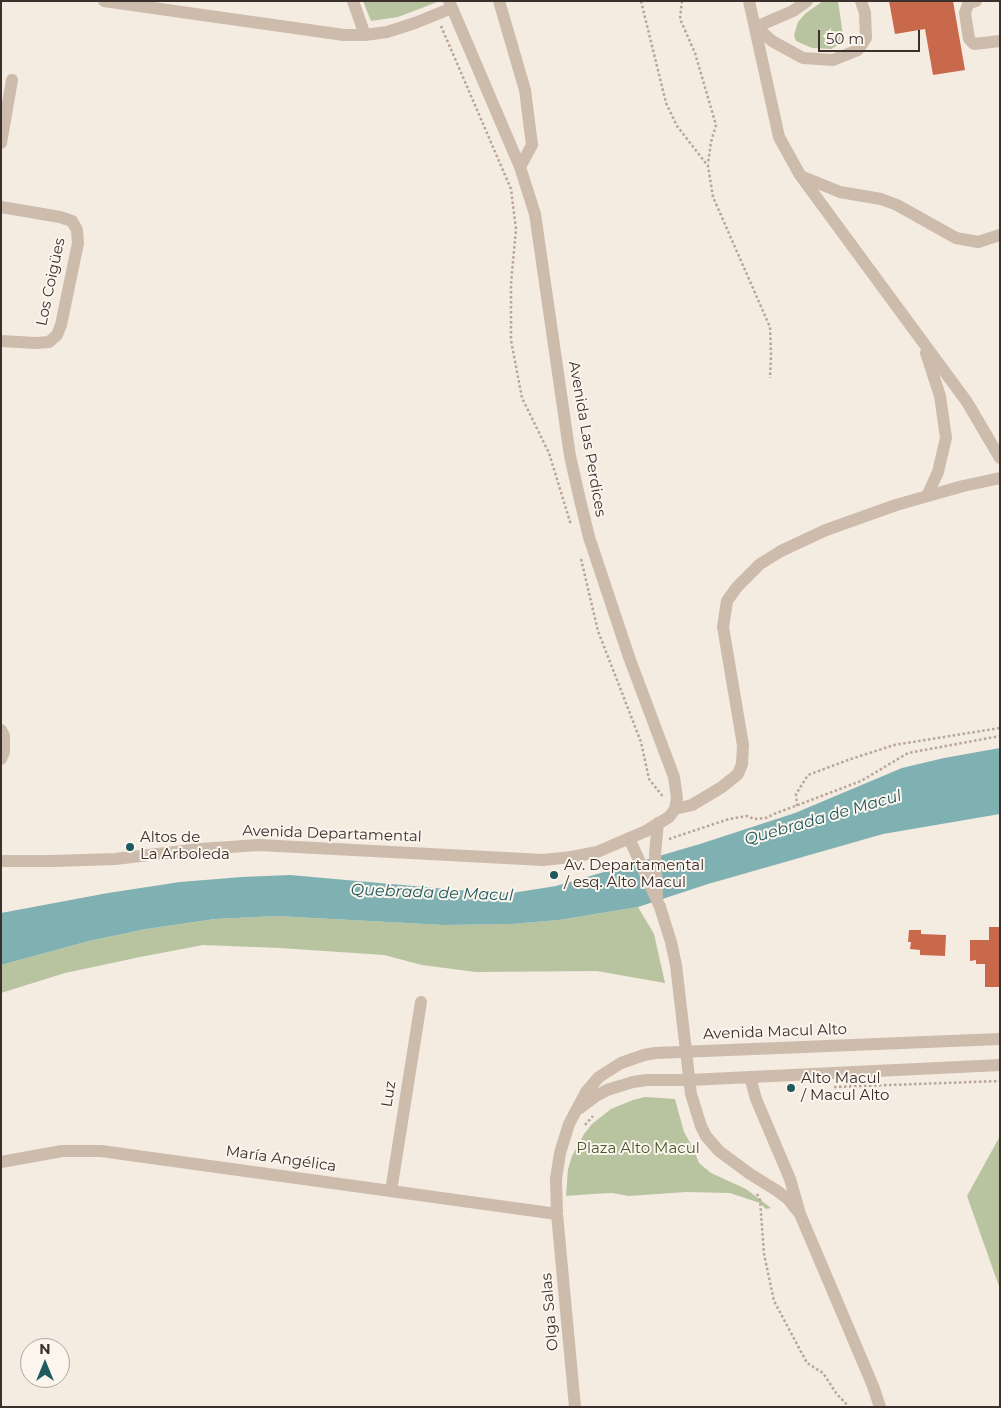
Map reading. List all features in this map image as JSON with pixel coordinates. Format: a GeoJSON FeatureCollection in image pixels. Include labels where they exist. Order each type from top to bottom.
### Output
{"type":"FeatureCollection","features":[{"type":"Feature","properties":{"kind":"street"},"geometry":{"type":"LineString","coordinates":[[104,1],[325,33],[365,35],[387,32],[436,14],[450,5]]}},
{"type":"Feature","properties":{"kind":"street"},"geometry":{"type":"LineString","coordinates":[[353,1],[365,35]]}},
{"type":"Feature","properties":{"kind":"street"},"geometry":{"type":"LineString","coordinates":[[499,1],[525,90],[532,145],[520,168]]}},
{"type":"Feature","properties":{"kind":"street"},"geometry":{"type":"LineString","coordinates":[[749,1],[779,137],[800,175],[967,402],[1000,458]]}},
{"type":"Feature","properties":{"kind":"street"},"geometry":{"type":"LineString","coordinates":[[756,27],[793,11],[807,1]]}},
{"type":"Feature","properties":{"kind":"street"},"geometry":{"type":"LineString","coordinates":[[756,27],[772,41],[803,58],[833,60],[858,50],[866,38],[865,13],[861,1]]}},
{"type":"Feature","properties":{"kind":"street"},"geometry":{"type":"LineString","coordinates":[[976,1],[968,4],[965,13],[969,39],[974,44],[1000,40]]}},
{"type":"Feature","properties":{"kind":"street","name":"Avenida Las Perdices"},"geometry":{"type":"LineString","coordinates":[[450,5],[520,168],[535,214],[570,456],[589,537],[629,657],[674,777],[677,798],[667,816],[655,849],[658,904]]}},
{"type":"Feature","properties":{"kind":"street"},"geometry":{"type":"LineString","coordinates":[[1,143],[12,80]]}},
{"type":"Feature","properties":{"kind":"street"},"geometry":{"type":"LineString","coordinates":[[800,175],[840,192],[881,199],[897,205],[956,238],[978,242],[1000,235]]}},
{"type":"Feature","properties":{"kind":"street","name":"Los Coigües"},"geometry":{"type":"LineString","coordinates":[[1,207],[60,217],[72,221],[77,230],[78,243],[58,335],[49,342],[1,341]]}},
{"type":"Feature","properties":{"kind":"street"},"geometry":{"type":"LineString","coordinates":[[923,343],[940,396],[946,438],[938,472],[927,496]]}},
{"type":"Feature","properties":{"kind":"street"},"geometry":{"type":"LineString","coordinates":[[800,1214],[788,1199],[750,1174],[719,1150],[706,1136],[697,1116],[690,1080],[676,964],[671,942],[658,904],[629,838],[646,831],[667,816],[692,805],[722,787],[738,774],[742,764],[744,745],[723,627],[727,601],[737,586],[760,564],[781,551],[826,530],[896,505],[963,486],[1000,478]]}},
{"type":"Feature","properties":{"kind":"street"},"geometry":{"type":"LineString","coordinates":[[1,730],[4,736],[4,752],[1,759]]}},
{"type":"Feature","properties":{"kind":"street","name":"Avenida Departamental"},"geometry":{"type":"LineString","coordinates":[[1,861],[53,862],[107,859],[210,848],[259,845],[543,860],[597,852],[629,838]]}},
{"type":"Feature","properties":{"kind":"street","name":"Luz"},"geometry":{"type":"LineString","coordinates":[[390,1191],[420,1002]]}},
{"type":"Feature","properties":{"kind":"street","name":"Avenida Macul Alto"},"geometry":{"type":"LineString","coordinates":[[557,1214],[558,1166],[564,1138],[580,1101],[593,1083],[621,1063],[644,1055],[686,1051],[1000,1039]]}},
{"type":"Feature","properties":{"kind":"street","name":"Avenida Macul Alto"},"geometry":{"type":"LineString","coordinates":[[576,1111],[596,1096],[619,1085],[648,1080],[690,1080],[1000,1065]]}},
{"type":"Feature","properties":{"kind":"street"},"geometry":{"type":"LineString","coordinates":[[750,1077],[756,1099],[790,1179],[800,1214],[873,1386],[880,1407]]}},
{"type":"Feature","properties":{"kind":"street","name":"María Angélica"},"geometry":{"type":"LineString","coordinates":[[1,1162],[62,1151],[101,1151],[557,1214]]}},
{"type":"Feature","properties":{"kind":"street","name":"Olga Salas"},"geometry":{"type":"LineString","coordinates":[[557,1214],[575,1407]]}},
{"type":"Feature","properties":{"kind":"path"},"geometry":{"type":"LineString","coordinates":[[641,1],[666,102],[677,126],[708,166]]}},
{"type":"Feature","properties":{"kind":"path"},"geometry":{"type":"LineString","coordinates":[[682,1],[680,19],[695,53],[716,125],[711,142],[708,166],[713,197],[770,327],[772,355],[770,378]]}},
{"type":"Feature","properties":{"kind":"path"},"geometry":{"type":"LineString","coordinates":[[436,14],[510,189],[516,229],[510,283],[510,340],[522,398],[549,453],[574,532]]}},
{"type":"Feature","properties":{"kind":"path"},"geometry":{"type":"LineString","coordinates":[[579,550],[598,631],[641,742],[649,779],[666,800],[667,816]]}},
{"type":"Feature","properties":{"kind":"path"},"geometry":{"type":"LineString","coordinates":[[796,806],[796,794],[808,774],[894,745],[1000,728]]}},
{"type":"Feature","properties":{"kind":"path"},"geometry":{"type":"LineString","coordinates":[[655,849],[729,819],[748,816],[754,819],[766,818],[861,781],[908,752],[1000,736]]}},
{"type":"Feature","properties":{"kind":"path"},"geometry":{"type":"LineString","coordinates":[[832,1088],[1000,1081]]}},
{"type":"Feature","properties":{"kind":"path"},"geometry":{"type":"LineString","coordinates":[[580,1130],[597,1112]]}},
{"type":"Feature","properties":{"kind":"path"},"geometry":{"type":"LineString","coordinates":[[750,1174],[751,1186],[760,1200],[764,1254],[774,1301],[807,1362],[823,1373],[836,1393],[849,1407]]}},
{"type":"Feature","properties":{"kind":"green space"},"geometry":{"type":"Polygon","coordinates":[[[363,1],[440,1],[398,17],[371,21],[363,1]]]}},
{"type":"Feature","properties":{"kind":"green space"},"geometry":{"type":"Polygon","coordinates":[[[823,1],[838,1],[844,42],[831,49],[812,48],[796,41],[794,35],[798,22],[806,13],[823,1]]]}},
{"type":"Feature","properties":{"kind":"green space"},"geometry":{"type":"Polygon","coordinates":[[[638,907],[654,934],[665,983],[597,971],[476,972],[422,965],[384,955],[203,945],[65,973],[1,993],[1,965],[89,941],[146,929],[215,919],[276,916],[444,925],[512,924],[559,920],[638,907]]]}},
{"type":"Feature","properties":{"kind":"green space","name":"Plaza Alto Macul"},"geometry":{"type":"Polygon","coordinates":[[[645,1097],[675,1099],[684,1132],[699,1163],[711,1173],[746,1189],[771,1208],[766,1209],[760,1203],[730,1193],[686,1192],[629,1196],[612,1193],[566,1196],[568,1169],[572,1156],[584,1134],[592,1124],[611,1109],[645,1097]]]}},
{"type":"Feature","properties":{"kind":"green space"},"geometry":{"type":"Polygon","coordinates":[[[1000,1136],[1000,1289],[967,1196],[1000,1136]]]}},
{"type":"Feature","properties":{"kind":"water","name":"Quebrada de Macul"},"geometry":{"type":"Polygon","coordinates":[[[1000,748],[1000,814],[883,834],[708,884],[638,907],[559,920],[512,924],[444,925],[276,916],[215,919],[146,929],[89,941],[1,965],[1,913],[180,882],[242,877],[290,875],[481,892],[512,893],[556,886],[700,844],[795,813],[902,768],[1000,748]]]}},
{"type":"Feature","properties":{"kind":"building"},"geometry":{"type":"Polygon","coordinates":[[[889,1],[953,1],[965,70],[933,75],[925,29],[895,34],[889,1]]]}},
{"type":"Feature","properties":{"kind":"building"},"geometry":{"type":"Polygon","coordinates":[[[989,927],[1000,927],[1000,987],[985,987],[985,964],[976,964],[976,960],[970,961],[970,940],[989,940],[989,927]]]}},
{"type":"Feature","properties":{"kind":"building"},"geometry":{"type":"Polygon","coordinates":[[[909,930],[921,930],[921,934],[946,935],[945,956],[920,955],[920,950],[910,949],[911,942],[908,942],[909,930]]]}},
{"type":"Feature","properties":{"kind":"place","name":"Altos de La Arboleda"},"geometry":{"type":"Point","coordinates":[130,847]}},
{"type":"Feature","properties":{"kind":"place","name":"Av. Departamental / esq. Alto Macul"},"geometry":{"type":"Point","coordinates":[554,875]}},
{"type":"Feature","properties":{"kind":"place","name":"Alto Macul / Macul Alto"},"geometry":{"type":"Point","coordinates":[791,1088]}}]}
